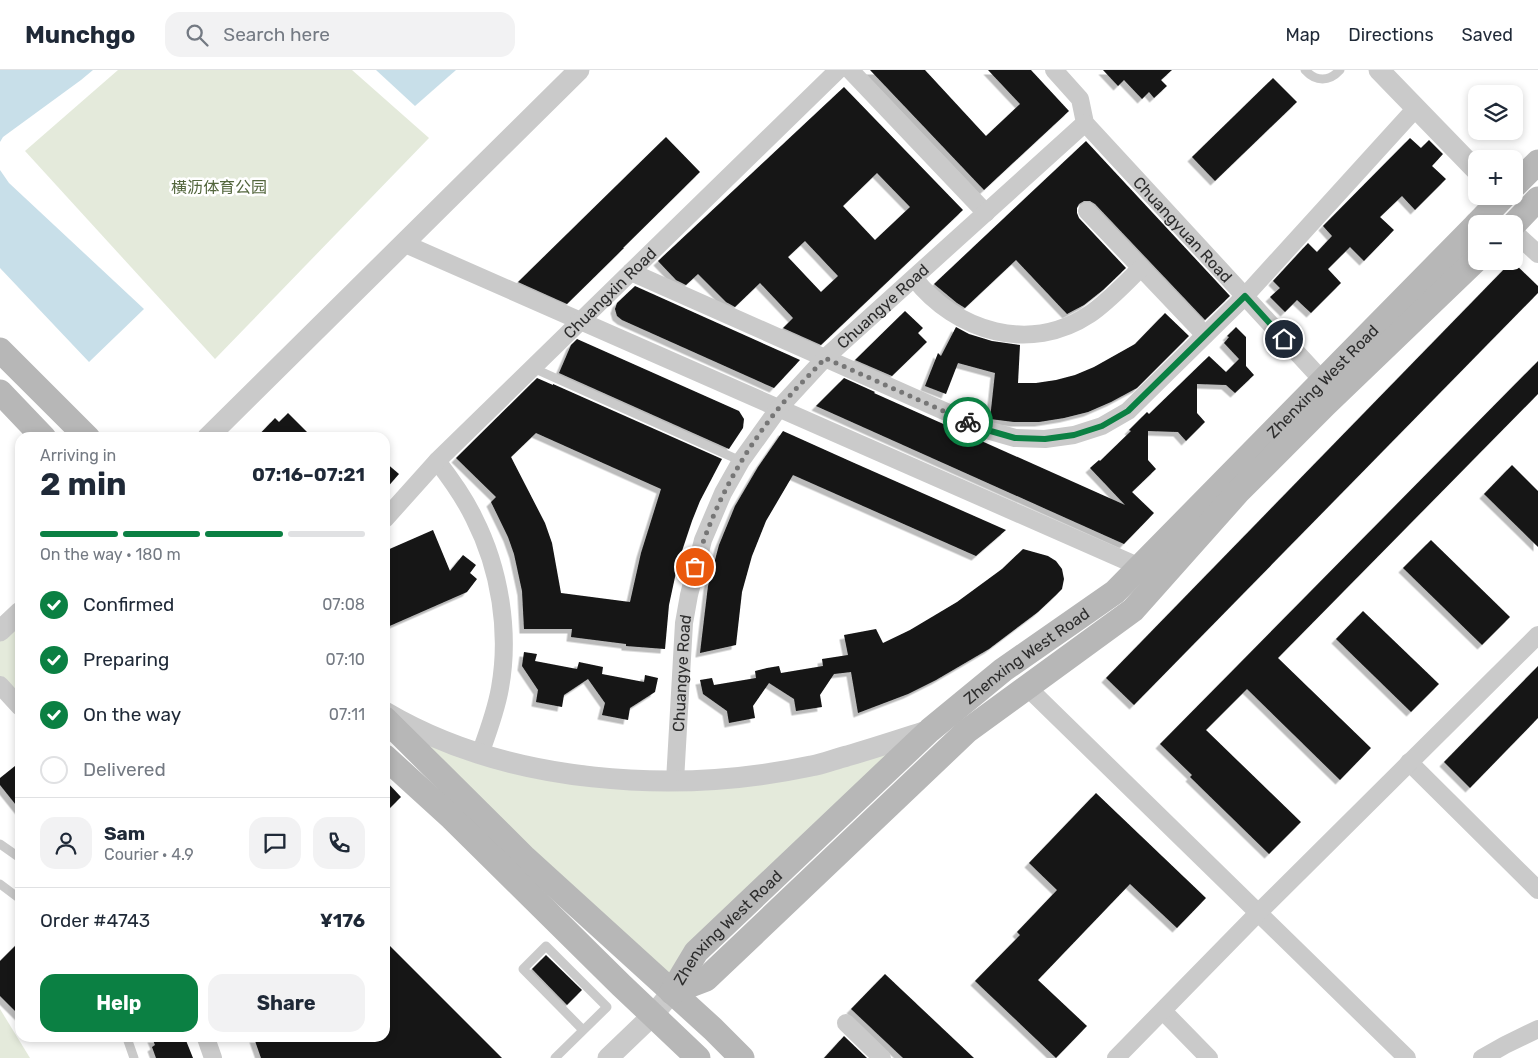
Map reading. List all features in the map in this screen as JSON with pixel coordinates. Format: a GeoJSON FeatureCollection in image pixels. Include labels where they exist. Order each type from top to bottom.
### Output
{"type":"FeatureCollection","features":[{"type":"Feature","properties":{"kind":"main road","name":"Zhenxing West Road"},"geometry":{"type":"LineString","coordinates":[[1523,177],[1538,162]]}},
{"type":"Feature","properties":{"kind":"main road"},"geometry":{"type":"LineString","coordinates":[[1523,215],[1538,199]]}},
{"type":"Feature","properties":{"kind":"main road","name":"Zhenxing West Road"},"geometry":{"type":"LineString","coordinates":[[1486,215],[1495,205]]}},
{"type":"Feature","properties":{"kind":"main road","name":"Zhenxing West Road"},"geometry":{"type":"LineString","coordinates":[[672,992],[696,952],[930,730],[1003,670],[1114,592],[1468,233]]}},
{"type":"Feature","properties":{"kind":"main road","name":"Zhenxing West Road"},"geometry":{"type":"LineString","coordinates":[[672,992],[706,979],[967,731],[1133,610],[1238,492],[1332,398],[1468,268]]}},
{"type":"Feature","properties":{"kind":"main road"},"geometry":{"type":"LineString","coordinates":[[0,350],[86,432]]}},
{"type":"Feature","properties":{"kind":"main road"},"geometry":{"type":"LineString","coordinates":[[0,392],[38,432]]}},
{"type":"Feature","properties":{"kind":"main road"},"geometry":{"type":"LineString","coordinates":[[390,725],[525,858],[713,1029],[742,1058]]}},
{"type":"Feature","properties":{"kind":"main road"},"geometry":{"type":"LineString","coordinates":[[390,762],[452,818],[621,985],[698,1058]]}},
{"type":"Feature","properties":{"kind":"street"},"geometry":{"type":"LineString","coordinates":[[209,432],[579,70]]}},
{"type":"Feature","properties":{"kind":"street","name":"Chuangxin Road"},"geometry":{"type":"LineString","coordinates":[[390,513],[437,461],[838,70]]}},
{"type":"Feature","properties":{"kind":"street"},"geometry":{"type":"LineString","coordinates":[[850,70],[986,213]]}},
{"type":"Feature","properties":{"kind":"street"},"geometry":{"type":"LineString","coordinates":[[1054,70],[1080,99],[1085,123]]}},
{"type":"Feature","properties":{"kind":"street"},"geometry":{"type":"LineString","coordinates":[[1379,70],[1468,162]]}},
{"type":"Feature","properties":{"kind":"street"},"geometry":{"type":"LineString","coordinates":[[631,272],[987,430],[1015,438],[1045,439],[1074,435],[1102,426],[1128,411],[1245,296],[1416,108]]}},
{"type":"Feature","properties":{"kind":"street","name":"Chuangye Road"},"geometry":{"type":"LineString","coordinates":[[675,781],[684,632],[689,595],[703,540],[723,493],[741,461],[779,408],[825,358],[1085,123]]}},
{"type":"Feature","properties":{"kind":"street","name":"Chuangyuan Road"},"geometry":{"type":"LineString","coordinates":[[1085,123],[1323,381]]}},
{"type":"Feature","properties":{"kind":"street"},"geometry":{"type":"LineString","coordinates":[[1087,211],[1205,335]]}},
{"type":"Feature","properties":{"kind":"street"},"geometry":{"type":"LineString","coordinates":[[1523,240],[1538,254]]}},
{"type":"Feature","properties":{"kind":"street"},"geometry":{"type":"LineString","coordinates":[[403,243],[1140,567]]}},
{"type":"Feature","properties":{"kind":"street"},"geometry":{"type":"LineString","coordinates":[[914,278],[922,289],[944,308],[969,323],[998,332],[1029,334],[1061,328],[1090,314],[1141,268]]}},
{"type":"Feature","properties":{"kind":"street"},"geometry":{"type":"LineString","coordinates":[[437,461],[458,489],[475,519],[488,551],[497,584],[501,610],[503,653],[500,687],[492,721],[480,754]]}},
{"type":"Feature","properties":{"kind":"street"},"geometry":{"type":"LineString","coordinates":[[0,631],[15,617]]}},
{"type":"Feature","properties":{"kind":"street"},"geometry":{"type":"LineString","coordinates":[[1116,1058],[1259,912],[1538,635]]}},
{"type":"Feature","properties":{"kind":"street"},"geometry":{"type":"LineString","coordinates":[[0,684],[15,701]]}},
{"type":"Feature","properties":{"kind":"street"},"geometry":{"type":"LineString","coordinates":[[1028,688],[1408,1058]]}},
{"type":"Feature","properties":{"kind":"street"},"geometry":{"type":"LineString","coordinates":[[390,714],[433,736],[480,754],[515,763],[574,774],[633,780],[675,781],[744,777],[813,766],[930,730]]}},
{"type":"Feature","properties":{"kind":"street"},"geometry":{"type":"LineString","coordinates":[[1409,762],[1538,890]]}},
{"type":"Feature","properties":{"kind":"street"},"geometry":{"type":"LineString","coordinates":[[608,1058],[653,1014],[672,992]]}},
{"type":"Feature","properties":{"kind":"street"},"geometry":{"type":"LineString","coordinates":[[1163,1011],[1210,1058]]}},
{"type":"Feature","properties":{"kind":"street"},"geometry":{"type":"LineString","coordinates":[[846,1024],[882,1058]]}},
{"type":"Feature","properties":{"kind":"street"},"geometry":{"type":"LineString","coordinates":[[1482,1058],[1538,1029]]}},
{"type":"Feature","properties":{"kind":"street"},"geometry":{"type":"LineString","coordinates":[[207,1042],[213,1058]]}},
{"type":"Feature","properties":{"kind":"lane"},"geometry":{"type":"LineString","coordinates":[[1305,70],[1313,77],[1323,80],[1333,76],[1340,70]]}},
{"type":"Feature","properties":{"kind":"lane"},"geometry":{"type":"LineString","coordinates":[[532,368],[741,461]]}},
{"type":"Feature","properties":{"kind":"lane"},"geometry":{"type":"LineString","coordinates":[[0,844],[15,854]]}},
{"type":"Feature","properties":{"kind":"lane"},"geometry":{"type":"LineString","coordinates":[[0,884],[15,894]]}},
{"type":"Feature","properties":{"kind":"lane"},"geometry":{"type":"LineString","coordinates":[[555,1058],[584,1030],[607,1007],[546,946],[523,969],[584,1030]]}},
{"type":"Feature","properties":{"kind":"lane"},"geometry":{"type":"LineString","coordinates":[[128,1042],[134,1058]]}},
{"type":"Feature","properties":{"kind":"green space","name":"横沥体育公园"},"geometry":{"type":"Polygon","coordinates":[[[118,70],[352,70],[429,138],[215,359],[25,151],[118,70]]]}},
{"type":"Feature","properties":{"kind":"green space"},"geometry":{"type":"Polygon","coordinates":[[[15,617],[15,702],[0,685],[0,631],[15,617]]]}},
{"type":"Feature","properties":{"kind":"green space"},"geometry":{"type":"Polygon","coordinates":[[[409,725],[480,754],[710,780],[930,730],[669,989],[409,725]]]}},
{"type":"Feature","properties":{"kind":"green space"},"geometry":{"type":"Polygon","coordinates":[[[0,1009],[15,1034],[15,1042],[20,1042],[30,1058],[0,1058],[0,1009]]]}},
{"type":"Feature","properties":{"kind":"water"},"geometry":{"type":"Polygon","coordinates":[[[0,70],[93,70],[3,137],[0,142],[0,70]]]}},
{"type":"Feature","properties":{"kind":"water"},"geometry":{"type":"Polygon","coordinates":[[[376,70],[456,70],[415,106],[376,70]]]}},
{"type":"Feature","properties":{"kind":"water"},"geometry":{"type":"Polygon","coordinates":[[[0,170],[9,183],[144,309],[89,362],[0,268],[0,170]]]}},
{"type":"Feature","properties":{"kind":"building"},"geometry":{"type":"Polygon","coordinates":[[[870,70],[925,70],[986,136],[1020,104],[988,70],[1031,70],[1069,111],[984,190],[870,70]]]}},
{"type":"Feature","properties":{"kind":"building"},"geometry":{"type":"Polygon","coordinates":[[[1103,70],[1172,70],[1161,80],[1167,86],[1154,98],[1149,92],[1142,99],[1124,80],[1118,86],[1103,70]]]}},
{"type":"Feature","properties":{"kind":"building"},"geometry":{"type":"Polygon","coordinates":[[[1273,78],[1297,102],[1215,181],[1192,157],[1273,78]]]}},
{"type":"Feature","properties":{"kind":"building"},"geometry":{"type":"Polygon","coordinates":[[[844,87],[963,210],[821,345],[783,328],[793,318],[760,283],[735,307],[726,302],[698,274],[686,285],[676,280],[658,261],[844,87]],[[877,173],[843,206],[875,240],[910,207],[877,173]],[[805,241],[788,257],[821,292],[838,276],[805,241]]]}},
{"type":"Feature","properties":{"kind":"building"},"geometry":{"type":"Polygon","coordinates":[[[666,137],[700,172],[567,304],[518,282],[666,137]]]}},
{"type":"Feature","properties":{"kind":"building"},"geometry":{"type":"Polygon","coordinates":[[[1410,138],[1421,148],[1429,140],[1443,154],[1432,166],[1446,179],[1415,210],[1402,196],[1380,217],[1394,230],[1364,261],[1350,247],[1328,269],[1341,283],[1311,313],[1297,300],[1285,312],[1270,297],[1280,288],[1273,281],[1308,243],[1317,252],[1332,236],[1323,226],[1410,138]]]}},
{"type":"Feature","properties":{"kind":"building"},"geometry":{"type":"Polygon","coordinates":[[[1086,141],[1230,296],[1205,320],[1095,204],[1090,201],[1084,201],[1079,204],[1077,213],[1079,218],[1126,268],[1084,305],[1067,314],[1016,260],[965,308],[934,284],[1086,141]]]}},
{"type":"Feature","properties":{"kind":"building"},"geometry":{"type":"Polygon","coordinates":[[[1503,270],[1521,270],[1538,286],[1538,293],[1134,705],[1106,678],[1503,270]]]}},
{"type":"Feature","properties":{"kind":"building"},"geometry":{"type":"Polygon","coordinates":[[[635,286],[800,360],[774,388],[622,320],[617,316],[615,309],[617,303],[635,286]]]}},
{"type":"Feature","properties":{"kind":"building"},"geometry":{"type":"Polygon","coordinates":[[[905,311],[923,328],[918,333],[927,342],[892,376],[855,360],[905,311]]]}},
{"type":"Feature","properties":{"kind":"building"},"geometry":{"type":"Polygon","coordinates":[[[1165,313],[1189,336],[1137,388],[1088,412],[1039,422],[1014,422],[990,419],[995,373],[958,363],[946,394],[925,386],[938,353],[941,356],[956,327],[969,334],[992,341],[1020,345],[1018,383],[1036,383],[1075,375],[1094,367],[1135,344],[1165,313]]]}},
{"type":"Feature","properties":{"kind":"building"},"geometry":{"type":"Polygon","coordinates":[[[1236,327],[1246,337],[1246,366],[1254,375],[1235,393],[1226,385],[1197,384],[1197,413],[1205,422],[1186,441],[1178,432],[1148,431],[1148,460],[1156,469],[1132,492],[1154,513],[1124,544],[816,406],[844,378],[1125,505],[1090,468],[1100,461],[1131,431],[1129,430],[1147,412],[1149,414],[1209,356],[1226,372],[1239,359],[1224,343],[1229,337],[1227,336],[1236,327]]]}},
{"type":"Feature","properties":{"kind":"building"},"geometry":{"type":"Polygon","coordinates":[[[577,339],[739,411],[744,419],[743,428],[729,449],[559,373],[571,345],[577,339]]]}},
{"type":"Feature","properties":{"kind":"building"},"geometry":{"type":"Polygon","coordinates":[[[1538,361],[1538,394],[1278,658],[1371,748],[1340,780],[1247,689],[1206,730],[1301,822],[1269,854],[1190,777],[1192,775],[1160,744],[1538,361]]]}},
{"type":"Feature","properties":{"kind":"building"},"geometry":{"type":"Polygon","coordinates":[[[537,378],[722,459],[700,501],[678,563],[669,605],[665,649],[626,646],[626,644],[571,637],[572,629],[524,629],[522,591],[514,554],[491,502],[496,497],[456,458],[537,378]],[[536,433],[511,457],[545,523],[552,543],[561,593],[630,602],[641,553],[661,489],[536,433]]]}},
{"type":"Feature","properties":{"kind":"building"},"geometry":{"type":"Polygon","coordinates":[[[288,413],[307,432],[262,432],[275,418],[279,422],[288,413]]]}},
{"type":"Feature","properties":{"kind":"building"},"geometry":{"type":"Polygon","coordinates":[[[783,431],[1006,530],[976,556],[793,475],[766,521],[752,556],[742,592],[736,645],[700,653],[708,586],[719,545],[735,506],[758,467],[783,431]]]}},
{"type":"Feature","properties":{"kind":"building"},"geometry":{"type":"Polygon","coordinates":[[[1512,465],[1538,491],[1538,547],[1484,494],[1512,465]]]}},
{"type":"Feature","properties":{"kind":"building"},"geometry":{"type":"Polygon","coordinates":[[[390,466],[399,474],[390,484],[390,466]]]}},
{"type":"Feature","properties":{"kind":"building"},"geometry":{"type":"Polygon","coordinates":[[[433,530],[450,571],[463,555],[476,565],[470,573],[477,579],[467,592],[390,626],[390,549],[433,530]]]}},
{"type":"Feature","properties":{"kind":"building"},"geometry":{"type":"Polygon","coordinates":[[[1431,540],[1510,617],[1482,645],[1403,568],[1431,540]]]}},
{"type":"Feature","properties":{"kind":"building"},"geometry":{"type":"Polygon","coordinates":[[[1023,549],[1048,556],[1056,561],[1062,569],[1064,579],[1062,589],[1038,612],[989,649],[908,694],[858,713],[851,672],[834,674],[820,695],[822,707],[796,711],[794,699],[769,683],[753,706],[755,718],[729,723],[727,711],[703,694],[700,680],[712,678],[714,685],[756,678],[755,671],[767,668],[779,666],[781,673],[823,666],[822,659],[848,655],[844,635],[876,629],[883,643],[910,630],[957,602],[1002,569],[1023,549]]]}},
{"type":"Feature","properties":{"kind":"building"},"geometry":{"type":"Polygon","coordinates":[[[1363,611],[1439,684],[1411,712],[1336,639],[1363,611]]]}},
{"type":"Feature","properties":{"kind":"building"},"geometry":{"type":"Polygon","coordinates":[[[524,652],[537,654],[535,661],[577,669],[579,662],[603,667],[602,674],[644,682],[645,675],[658,678],[655,692],[630,708],[628,720],[602,715],[605,703],[588,679],[564,695],[562,707],[536,702],[538,690],[522,666],[524,652]]]}},
{"type":"Feature","properties":{"kind":"building"},"geometry":{"type":"Polygon","coordinates":[[[1538,666],[1538,718],[1470,788],[1444,762],[1538,666]]]}},
{"type":"Feature","properties":{"kind":"building"},"geometry":{"type":"Polygon","coordinates":[[[15,766],[15,804],[0,785],[0,778],[15,766]]]}},
{"type":"Feature","properties":{"kind":"building"},"geometry":{"type":"Polygon","coordinates":[[[390,785],[401,797],[390,808],[390,785]]]}},
{"type":"Feature","properties":{"kind":"building"},"geometry":{"type":"Polygon","coordinates":[[[1096,793],[1206,898],[1177,928],[1130,884],[1038,980],[1087,1026],[1056,1058],[975,981],[1020,935],[1017,932],[1057,890],[1029,863],[1096,793]]]}},
{"type":"Feature","properties":{"kind":"building"},"geometry":{"type":"Polygon","coordinates":[[[15,946],[15,1011],[0,996],[0,961],[15,946]]]}},
{"type":"Feature","properties":{"kind":"building"},"geometry":{"type":"Polygon","coordinates":[[[390,946],[502,1058],[261,1058],[255,1042],[390,1042],[390,946]]]}},
{"type":"Feature","properties":{"kind":"building"},"geometry":{"type":"Polygon","coordinates":[[[546,955],[582,990],[567,1005],[532,969],[546,955]]]}},
{"type":"Feature","properties":{"kind":"building"},"geometry":{"type":"Polygon","coordinates":[[[885,974],[974,1058],[903,1058],[851,1009],[885,974]]]}},
{"type":"Feature","properties":{"kind":"building"},"geometry":{"type":"Polygon","coordinates":[[[844,1036],[867,1058],[824,1058],[844,1036]]]}},
{"type":"Feature","properties":{"kind":"building"},"geometry":{"type":"Polygon","coordinates":[[[154,1042],[187,1042],[193,1058],[156,1058],[152,1047],[155,1045],[154,1042]]]}},
{"type":"Feature","properties":{"kind":"way so far"},"geometry":{"type":"LineString","coordinates":[[695,567],[714,513],[741,461],[779,408],[825,358],[968,422]]}},
{"type":"Feature","properties":{"kind":"route"},"geometry":{"type":"LineString","coordinates":[[968,422],[1015,438],[1045,439],[1074,435],[1102,426],[1128,411],[1245,296],[1284,339]]}}]}
